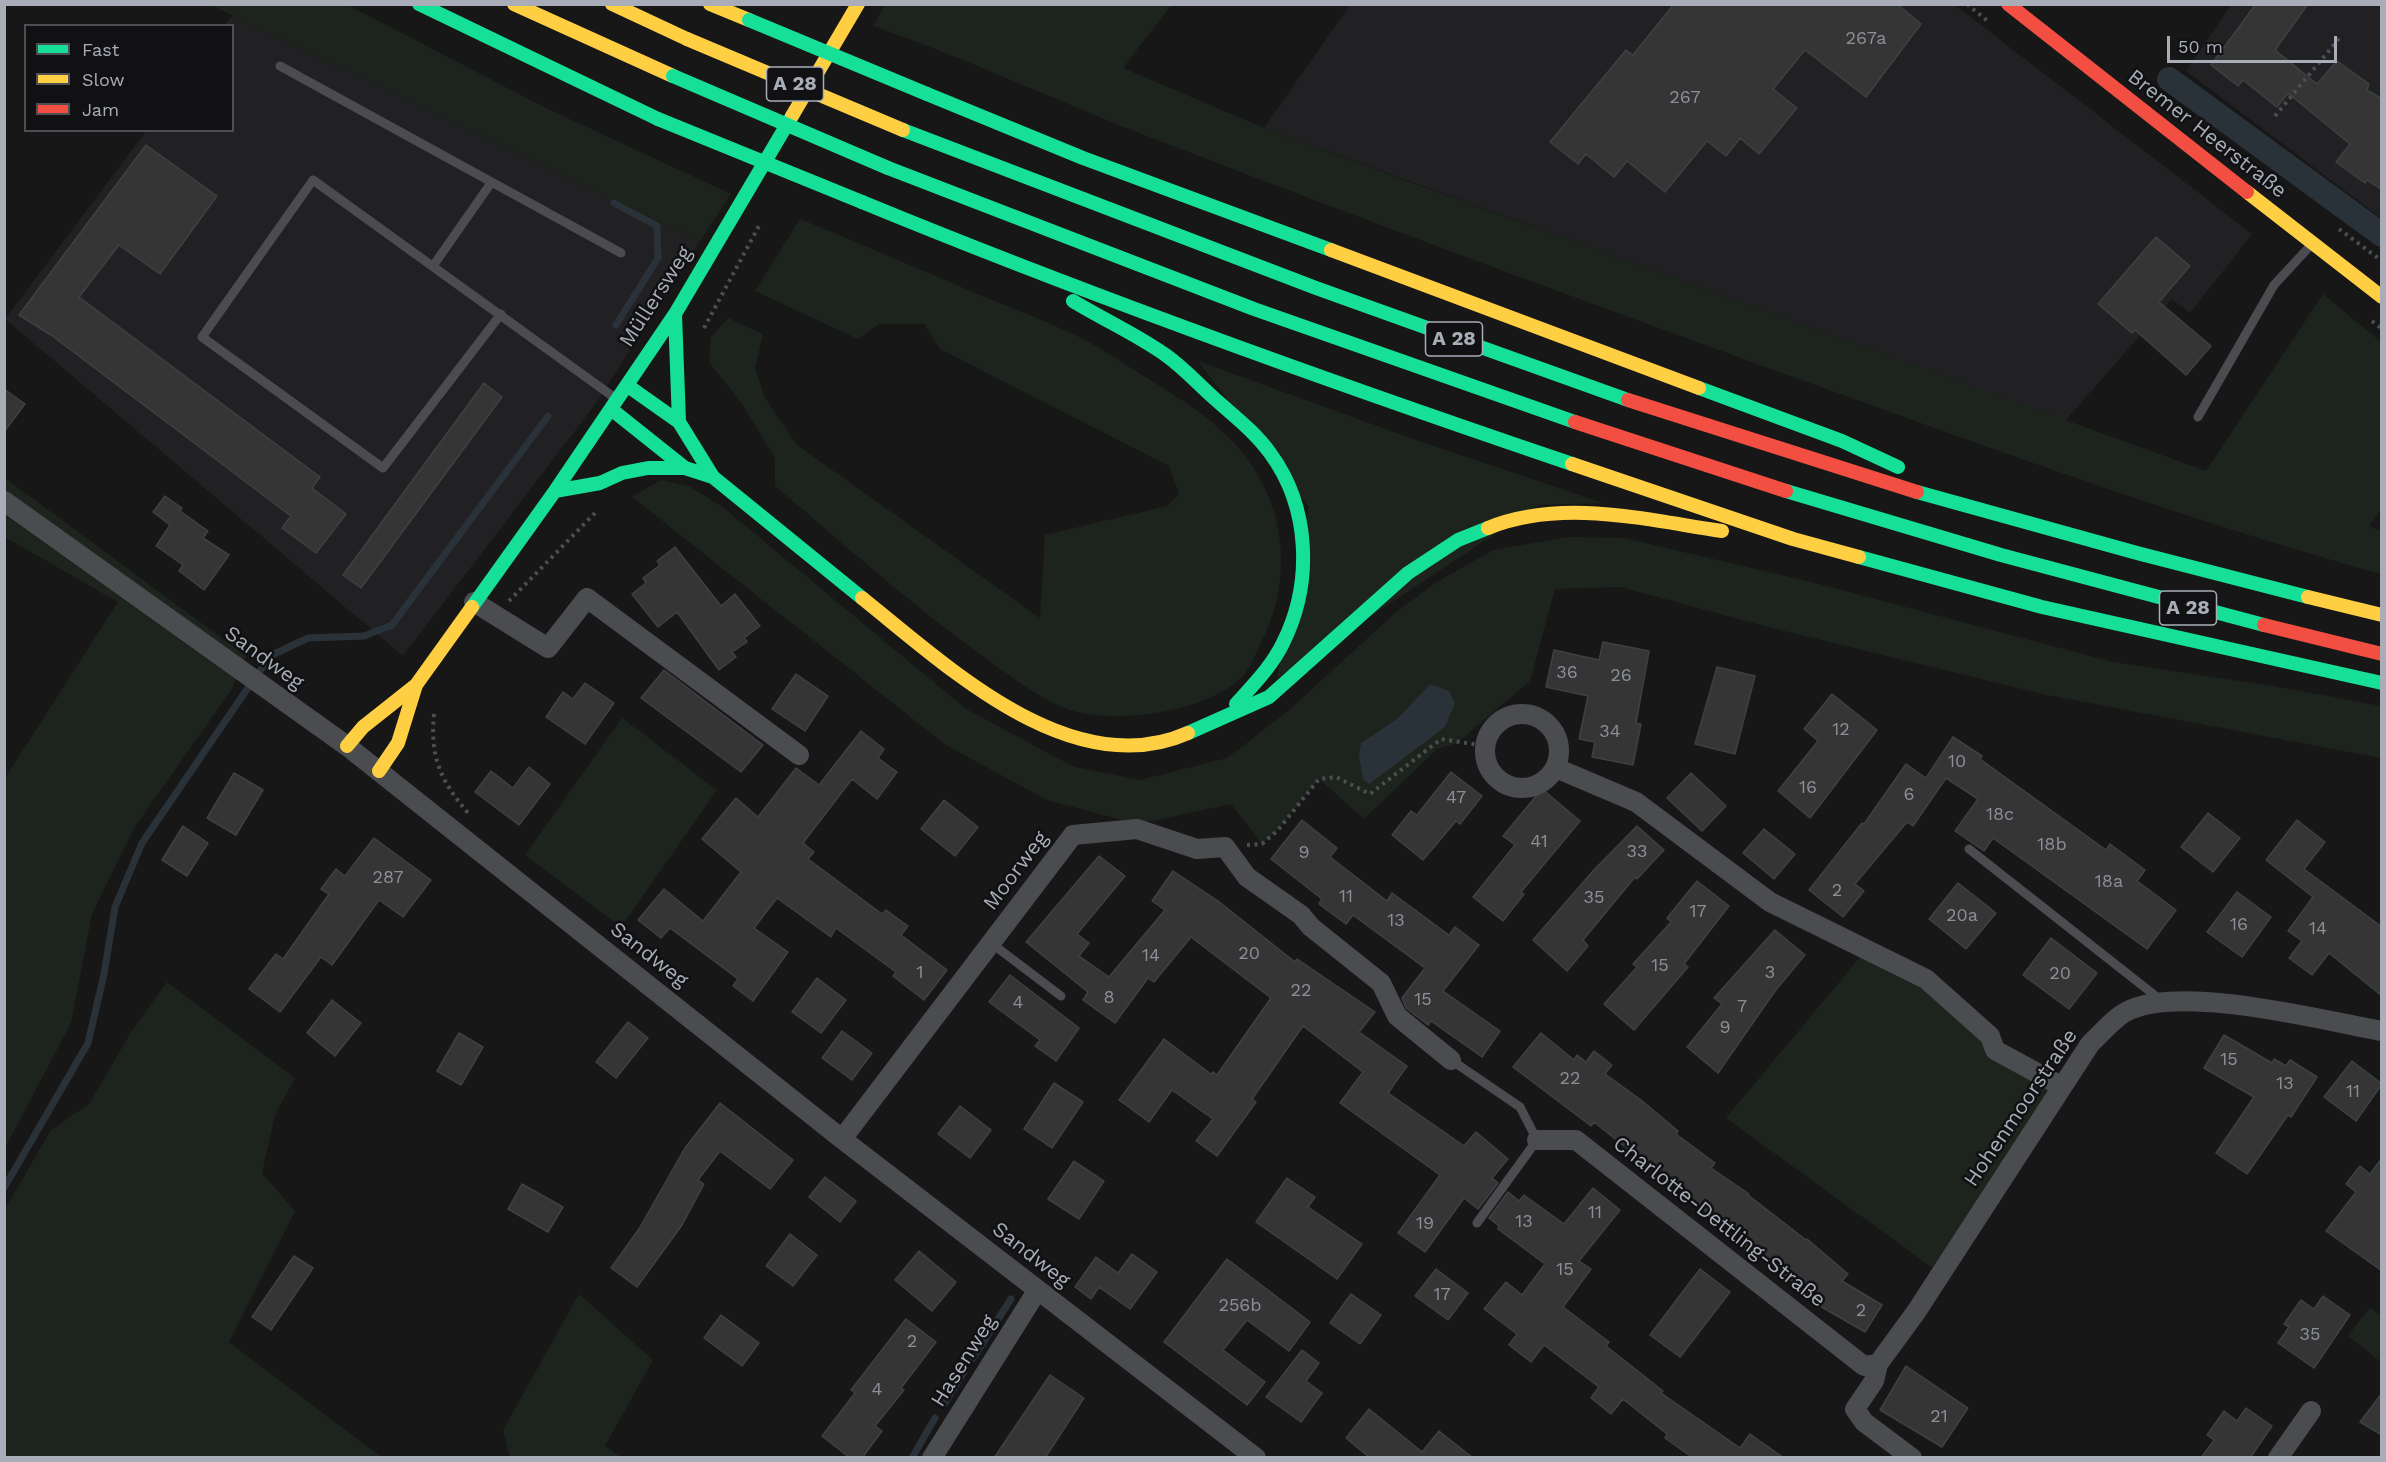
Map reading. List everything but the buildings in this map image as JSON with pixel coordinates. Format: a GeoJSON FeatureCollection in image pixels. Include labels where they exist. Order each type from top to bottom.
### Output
{"type":"FeatureCollection","features":[{"type":"Feature","properties":{"kind":"main road"},"geometry":{"type":"LineString","coordinates":[[419,4],[658,119],[1017,266],[1338,385],[1793,539],[2042,607],[2382,683]]}},
{"type":"Feature","properties":{"kind":"main road","name":"A 28"},"geometry":{"type":"LineString","coordinates":[[514,4],[672,76],[888,168],[1254,310],[1486,394],[1722,472],[2209,614],[2382,654]]}},
{"type":"Feature","properties":{"kind":"main road","name":"A 28"},"geometry":{"type":"LineString","coordinates":[[612,4],[687,39],[903,130],[1269,273],[1512,360],[1735,436],[2015,519],[2240,581],[2382,615]]}},
{"type":"Feature","properties":{"kind":"main road"},"geometry":{"type":"LineString","coordinates":[[710,4],[1083,159],[1842,441],[1906,471]]}},
{"type":"Feature","properties":{"kind":"main road","name":"Müllersweg"},"geometry":{"type":"LineString","coordinates":[[347,746],[363,727],[416,685],[628,386],[675,314],[858,4]]}},
{"type":"Feature","properties":{"kind":"main road","name":"Bremer Heerstraße"},"geometry":{"type":"LineString","coordinates":[[2018,8],[2381,295]]}},
{"type":"Feature","properties":{"kind":"main road"},"geometry":{"type":"LineString","coordinates":[[1017,266],[1108,324],[1165,355],[1237,418],[1270,454],[1288,484],[1301,519],[1304,563],[1299,600],[1283,643],[1261,676],[1225,717]]}},
{"type":"Feature","properties":{"kind":"main road"},"geometry":{"type":"LineString","coordinates":[[675,314],[679,422]]}},
{"type":"Feature","properties":{"kind":"main road"},"geometry":{"type":"LineString","coordinates":[[628,386],[679,422],[713,477],[957,674],[1000,704],[1030,721],[1085,740],[1115,744],[1147,743],[1181,736],[1269,697],[1408,573],[1458,540],[1502,522],[1533,515],[1602,513],[1707,530],[1793,539]]}},
{"type":"Feature","properties":{"kind":"main road"},"geometry":{"type":"LineString","coordinates":[[614,405],[685,468]]}},
{"type":"Feature","properties":{"kind":"main road"},"geometry":{"type":"LineString","coordinates":[[555,491],[600,483],[622,473],[648,468],[685,468],[713,477]]}},
{"type":"Feature","properties":{"kind":"main road"},"geometry":{"type":"LineString","coordinates":[[1928,480],[2015,519]]}},
{"type":"Feature","properties":{"kind":"main road","name":"Müllersweg"},"geometry":{"type":"LineString","coordinates":[[379,771],[398,743],[416,685]]}},
{"type":"Feature","properties":{"kind":"street","name":"Sandweg"},"geometry":{"type":"LineString","coordinates":[[4,501],[347,746],[1036,1291],[1256,1458]]}},
{"type":"Feature","properties":{"kind":"street"},"geometry":{"type":"LineString","coordinates":[[474,602],[548,648],[587,598],[799,755]]}},
{"type":"Feature","properties":{"kind":"street"},"geometry":{"type":"LineString","coordinates":[[1516,714],[1539,717],[1556,734],[1559,744],[1556,768],[1548,779],[1536,786],[1522,789],[1509,786],[1490,770],[1485,758],[1485,746],[1488,735],[1505,718],[1516,714]]}},
{"type":"Feature","properties":{"kind":"street"},"geometry":{"type":"LineString","coordinates":[[1556,768],[1636,802],[1770,902],[1926,979],[1990,1036],[1995,1050],[2061,1086]]}},
{"type":"Feature","properties":{"kind":"street","name":"Moorweg"},"geometry":{"type":"LineString","coordinates":[[842,1139],[1073,835],[1137,829],[1197,849],[1226,847]]}},
{"type":"Feature","properties":{"kind":"street"},"geometry":{"type":"LineString","coordinates":[[1226,847],[1247,877],[1301,915],[1311,927],[1381,983],[1397,1016],[1451,1060]]}},
{"type":"Feature","properties":{"kind":"street","name":"Hohenmoorstraße"},"geometry":{"type":"LineString","coordinates":[[1912,1458],[1864,1422],[1856,1409],[1874,1381],[1871,1365],[1916,1312],[2090,1044],[2115,1020],[2132,1009],[2163,1002],[2244,1006],[2382,1031]]}},
{"type":"Feature","properties":{"kind":"street","name":"Charlotte-Dettling-Straße"},"geometry":{"type":"LineString","coordinates":[[1537,1140],[1576,1140],[1871,1365]]}},
{"type":"Feature","properties":{"kind":"street","name":"Hasenweg"},"geometry":{"type":"LineString","coordinates":[[932,1458],[1036,1291]]}},
{"type":"Feature","properties":{"kind":"street"},"geometry":{"type":"LineString","coordinates":[[2278,1458],[2311,1411]]}},
{"type":"Feature","properties":{"kind":"lane"},"geometry":{"type":"LineString","coordinates":[[280,66],[621,254]]}},
{"type":"Feature","properties":{"kind":"lane"},"geometry":{"type":"LineString","coordinates":[[501,314],[383,468],[202,337],[313,180],[501,314],[614,405]]}},
{"type":"Feature","properties":{"kind":"lane"},"geometry":{"type":"LineString","coordinates":[[434,266],[491,183]]}},
{"type":"Feature","properties":{"kind":"lane"},"geometry":{"type":"LineString","coordinates":[[2198,417],[2274,285],[2313,243]]}},
{"type":"Feature","properties":{"kind":"lane"},"geometry":{"type":"LineString","coordinates":[[1969,849],[2163,1002]]}},
{"type":"Feature","properties":{"kind":"lane"},"geometry":{"type":"LineString","coordinates":[[991,943],[1061,996]]}},
{"type":"Feature","properties":{"kind":"lane"},"geometry":{"type":"LineString","coordinates":[[1451,1060],[1520,1107],[1537,1140],[1477,1223]]}},
{"type":"Feature","properties":{"kind":"path"},"geometry":{"type":"LineString","coordinates":[[2274,116],[2342,35]]}},
{"type":"Feature","properties":{"kind":"path"},"geometry":{"type":"LineString","coordinates":[[1226,847],[1262,844],[1278,830],[1319,779],[1336,777],[1370,794],[1441,739],[1485,746]]}},
{"type":"Feature","properties":{"kind":"shaded area"},"geometry":{"type":"Polygon","coordinates":[[[211,5],[348,5],[546,108],[731,194],[700,241],[211,5]]]}},
{"type":"Feature","properties":{"kind":"shaded area"},"geometry":{"type":"Polygon","coordinates":[[[885,5],[1171,5],[1123,68],[1264,128],[2206,471],[2323,294],[2381,342],[2381,509],[2369,526],[2381,531],[2381,574],[2179,513],[1912,420],[1420,240],[1128,129],[947,53],[873,26],[885,5]]]}},
{"type":"Feature","properties":{"kind":"shaded area"},"geometry":{"type":"Polygon","coordinates":[[[1350,5],[1955,5],[2252,234],[2190,313],[2172,299],[2065,421],[1264,128],[1350,5]]]}},
{"type":"Feature","properties":{"kind":"shaded area"},"geometry":{"type":"Polygon","coordinates":[[[2231,5],[2381,5],[2381,218],[2186,71],[2231,5]]]}},
{"type":"Feature","properties":{"kind":"shaded area"},"geometry":{"type":"Polygon","coordinates":[[[233,15],[700,241],[594,406],[403,656],[5,319],[145,132],[234,132],[234,24],[226,24],[233,15]]]}},
{"type":"Feature","properties":{"kind":"shaded area"},"geometry":{"type":"Polygon","coordinates":[[[800,219],[1086,340],[1188,404],[1228,437],[1248,459],[1263,484],[1273,510],[1279,537],[1281,565],[1278,593],[1271,620],[1250,665],[1239,680],[1204,700],[1158,713],[1111,716],[1089,714],[1060,706],[1020,683],[936,621],[775,486],[775,458],[742,404],[709,362],[711,337],[728,318],[763,334],[755,368],[765,398],[797,445],[1040,618],[1045,535],[1167,506],[1179,494],[1169,466],[940,349],[924,324],[879,324],[858,339],[755,291],[800,219]]]}},
{"type":"Feature","properties":{"kind":"shaded area"},"geometry":{"type":"Polygon","coordinates":[[[1198,361],[1416,440],[1603,503],[1539,505],[1277,678],[1309,507],[1198,361]]]}},
{"type":"Feature","properties":{"kind":"shaded area"},"geometry":{"type":"Polygon","coordinates":[[[5,478],[246,656],[232,689],[134,828],[92,914],[71,1023],[5,1148],[5,778],[118,602],[5,537],[5,478]]]}},
{"type":"Feature","properties":{"kind":"shaded area"},"geometry":{"type":"Polygon","coordinates":[[[661,480],[689,486],[724,508],[966,709],[1074,767],[1140,780],[1227,758],[1287,712],[1395,613],[1437,582],[1493,550],[1569,537],[1624,538],[1815,583],[2113,662],[2273,686],[2381,706],[2381,758],[2047,695],[1768,627],[1621,587],[1555,589],[1530,681],[1457,743],[1437,749],[1364,819],[1319,779],[1278,830],[1262,844],[1231,804],[1137,824],[1047,800],[946,745],[632,497],[661,480]],[[1430,684],[1397,719],[1361,743],[1455,703],[1430,684]]]}},
{"type":"Feature","properties":{"kind":"shaded area"},"geometry":{"type":"Polygon","coordinates":[[[1430,684],[1449,691],[1455,703],[1445,727],[1369,784],[1363,779],[1359,757],[1361,743],[1397,719],[1430,684]]]}},
{"type":"Feature","properties":{"kind":"shaded area"},"geometry":{"type":"Polygon","coordinates":[[[622,718],[717,790],[621,927],[525,855],[622,718]]]}},
{"type":"Feature","properties":{"kind":"shaded area"},"geometry":{"type":"Polygon","coordinates":[[[1867,949],[2061,1086],[1941,1274],[1726,1118],[1867,949]]]}},
{"type":"Feature","properties":{"kind":"shaded area"},"geometry":{"type":"Polygon","coordinates":[[[167,982],[295,1078],[275,1115],[262,1173],[295,1211],[229,1342],[381,1457],[5,1457],[5,1209],[51,1130],[89,1104],[131,1032],[167,982]]]}},
{"type":"Feature","properties":{"kind":"shaded area"},"geometry":{"type":"Polygon","coordinates":[[[579,1294],[653,1360],[605,1446],[621,1457],[510,1457],[503,1430],[579,1294]]]}},
{"type":"Feature","properties":{"kind":"shaded area"},"geometry":{"type":"Polygon","coordinates":[[[2370,1307],[2381,1316],[2381,1362],[2348,1336],[2370,1307]]]}},
{"type":"Feature","properties":{"kind":"waterway"},"geometry":{"type":"LineString","coordinates":[[2169,79],[2382,235]]}},
{"type":"Feature","properties":{"kind":"waterway"},"geometry":{"type":"LineString","coordinates":[[614,203],[657,226],[658,258],[616,325]]}},
{"type":"Feature","properties":{"kind":"waterway"},"geometry":{"type":"LineString","coordinates":[[4,1188],[88,1043],[104,974],[115,907],[142,843],[254,679],[272,655],[308,638],[364,636],[392,625],[548,416]]}},
{"type":"Feature","properties":{"kind":"waterway"},"geometry":{"type":"LineString","coordinates":[[973,1358],[1011,1299]]}},
{"type":"Feature","properties":{"kind":"waterway"},"geometry":{"type":"LineString","coordinates":[[945,1403],[964,1372]]}},
{"type":"Feature","properties":{"kind":"waterway"},"geometry":{"type":"LineString","coordinates":[[912,1458],[935,1418]]}},
{"type":"Feature","properties":{"kind":"traffic: fast"},"geometry":{"type":"LineString","coordinates":[[419,4],[658,119]]}},
{"type":"Feature","properties":{"kind":"traffic: fast"},"geometry":{"type":"LineString","coordinates":[[749,20],[927,94]]}},
{"type":"Feature","properties":{"kind":"traffic: fast"},"geometry":{"type":"LineString","coordinates":[[673,76],[888,168]]}},
{"type":"Feature","properties":{"kind":"traffic: fast"},"geometry":{"type":"LineString","coordinates":[[927,94],[1083,158],[1331,250]]}},
{"type":"Feature","properties":{"kind":"traffic: fast"},"geometry":{"type":"LineString","coordinates":[[472,607],[555,491],[675,314],[792,116]]}},
{"type":"Feature","properties":{"kind":"traffic: fast"},"geometry":{"type":"LineString","coordinates":[[658,119],[862,202]]}},
{"type":"Feature","properties":{"kind":"traffic: fast"},"geometry":{"type":"LineString","coordinates":[[903,130],[1316,288],[1628,400]]}},
{"type":"Feature","properties":{"kind":"traffic: fast"},"geometry":{"type":"LineString","coordinates":[[888,168],[1254,309],[1575,422]]}},
{"type":"Feature","properties":{"kind":"traffic: fast"},"geometry":{"type":"LineString","coordinates":[[862,202],[1215,339],[1572,464]]}},
{"type":"Feature","properties":{"kind":"traffic: fast"},"geometry":{"type":"LineString","coordinates":[[1073,301],[1144,341],[1180,366],[1258,438],[1283,474],[1293,497],[1300,521],[1303,546],[1303,571],[1293,620],[1273,660],[1236,704]]}},
{"type":"Feature","properties":{"kind":"traffic: fast"},"geometry":{"type":"LineString","coordinates":[[675,314],[679,422],[713,477],[862,598]]}},
{"type":"Feature","properties":{"kind":"traffic: fast"},"geometry":{"type":"LineString","coordinates":[[628,386],[679,422]]}},
{"type":"Feature","properties":{"kind":"traffic: fast"},"geometry":{"type":"LineString","coordinates":[[1699,388],[1842,441],[1898,467]]}},
{"type":"Feature","properties":{"kind":"traffic: fast"},"geometry":{"type":"LineString","coordinates":[[611,409],[685,468]]}},
{"type":"Feature","properties":{"kind":"traffic: fast"},"geometry":{"type":"LineString","coordinates":[[555,491],[600,483],[622,473],[648,468],[685,468],[713,477]]}},
{"type":"Feature","properties":{"kind":"traffic: fast"},"geometry":{"type":"LineString","coordinates":[[1786,491],[2001,555],[2264,625]]}},
{"type":"Feature","properties":{"kind":"traffic: fast"},"geometry":{"type":"LineString","coordinates":[[1917,492],[2137,553],[2308,597]]}},
{"type":"Feature","properties":{"kind":"traffic: fast"},"geometry":{"type":"LineString","coordinates":[[1188,733],[1269,697],[1408,573],[1458,540],[1488,528]]}},
{"type":"Feature","properties":{"kind":"traffic: fast"},"geometry":{"type":"LineString","coordinates":[[1859,557],[2042,607],[2382,683]]}},
{"type":"Feature","properties":{"kind":"traffic: slow"},"geometry":{"type":"LineString","coordinates":[[514,4],[673,76]]}},
{"type":"Feature","properties":{"kind":"traffic: slow"},"geometry":{"type":"LineString","coordinates":[[612,4],[687,39]]}},
{"type":"Feature","properties":{"kind":"traffic: slow"},"geometry":{"type":"LineString","coordinates":[[710,4],[749,20]]}},
{"type":"Feature","properties":{"kind":"traffic: slow"},"geometry":{"type":"LineString","coordinates":[[792,116],[858,4]]}},
{"type":"Feature","properties":{"kind":"traffic: slow"},"geometry":{"type":"LineString","coordinates":[[687,39],[903,130]]}},
{"type":"Feature","properties":{"kind":"traffic: slow"},"geometry":{"type":"LineString","coordinates":[[2247,192],[2382,297]]}},
{"type":"Feature","properties":{"kind":"traffic: slow"},"geometry":{"type":"LineString","coordinates":[[1331,250],[1699,388]]}},
{"type":"Feature","properties":{"kind":"traffic: slow"},"geometry":{"type":"LineString","coordinates":[[1572,464],[1793,539],[1859,557]]}},
{"type":"Feature","properties":{"kind":"traffic: slow"},"geometry":{"type":"LineString","coordinates":[[1488,528],[1516,519],[1545,514],[1575,513],[1634,517],[1722,531]]}},
{"type":"Feature","properties":{"kind":"traffic: slow"},"geometry":{"type":"LineString","coordinates":[[2308,597],[2382,615]]}},
{"type":"Feature","properties":{"kind":"traffic: slow"},"geometry":{"type":"LineString","coordinates":[[862,598],[971,684],[1013,710],[1056,731],[1100,743],[1144,745],[1188,733]]}},
{"type":"Feature","properties":{"kind":"traffic: slow"},"geometry":{"type":"LineString","coordinates":[[347,746],[363,727],[416,685],[472,607]]}},
{"type":"Feature","properties":{"kind":"traffic: slow"},"geometry":{"type":"LineString","coordinates":[[379,771],[398,743],[416,685]]}},
{"type":"Feature","properties":{"kind":"traffic: jam"},"geometry":{"type":"LineString","coordinates":[[2008,4],[2247,192]]}},
{"type":"Feature","properties":{"kind":"traffic: jam"},"geometry":{"type":"LineString","coordinates":[[1628,400],[1917,492]]}},
{"type":"Feature","properties":{"kind":"traffic: jam"},"geometry":{"type":"LineString","coordinates":[[1575,422],[1786,491]]}},
{"type":"Feature","properties":{"kind":"traffic: jam"},"geometry":{"type":"LineString","coordinates":[[2264,625],[2382,654]]}}]}
